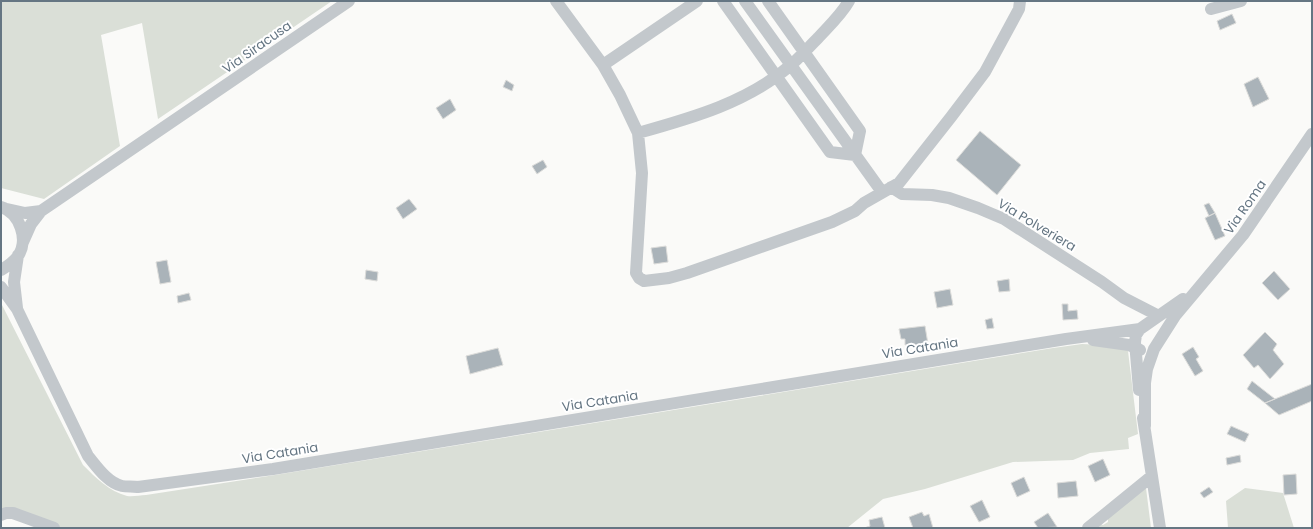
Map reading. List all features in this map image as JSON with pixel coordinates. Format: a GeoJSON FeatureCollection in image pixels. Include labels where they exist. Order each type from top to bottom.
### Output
{"type":"FeatureCollection","features":[{"type":"Feature","properties":{"kind":"street","name":"Via Siracusa"},"geometry":{"type":"LineString","coordinates":[[41,211],[349,1]]}},
{"type":"Feature","properties":{"kind":"street"},"geometry":{"type":"LineString","coordinates":[[556,1],[603,65],[620,95],[638,133],[642,173],[636,272],[639,278],[644,281],[669,278],[687,273],[832,222],[854,211],[864,203],[899,183],[985,72],[1019,9],[1020,1]]}},
{"type":"Feature","properties":{"kind":"street"},"geometry":{"type":"LineString","coordinates":[[603,65],[697,1]]}},
{"type":"Feature","properties":{"kind":"street"},"geometry":{"type":"LineString","coordinates":[[723,1],[830,152],[856,155]]}},
{"type":"Feature","properties":{"kind":"street"},"geometry":{"type":"LineString","coordinates":[[745,1],[792,64],[856,155],[887,190]]}},
{"type":"Feature","properties":{"kind":"street"},"geometry":{"type":"LineString","coordinates":[[768,1],[860,131],[856,155]]}},
{"type":"Feature","properties":{"kind":"street"},"geometry":{"type":"LineString","coordinates":[[638,133],[683,120],[722,106],[759,87],[792,64],[832,24],[849,1]]}},
{"type":"Feature","properties":{"kind":"street"},"geometry":{"type":"LineString","coordinates":[[1211,9],[1241,1]]}},
{"type":"Feature","properties":{"kind":"street","name":"Via Roma"},"geometry":{"type":"LineString","coordinates":[[1194,292],[1243,235],[1312,134]]}},
{"type":"Feature","properties":{"kind":"street","name":"Via Polveriera"},"geometry":{"type":"LineString","coordinates":[[887,190],[902,194],[932,195],[949,198],[1004,219],[1102,282],[1124,298],[1159,316]]}},
{"type":"Feature","properties":{"kind":"street"},"geometry":{"type":"LineString","coordinates":[[3,208],[25,213],[41,211]]}},
{"type":"Feature","properties":{"kind":"street"},"geometry":{"type":"LineString","coordinates":[[3,208],[15,217],[22,229],[23,242]]}},
{"type":"Feature","properties":{"kind":"street"},"geometry":{"type":"LineString","coordinates":[[17,309],[14,282],[18,255],[31,224],[41,211]]}},
{"type":"Feature","properties":{"kind":"street"},"geometry":{"type":"LineString","coordinates":[[1,270],[10,265],[18,255]]}},
{"type":"Feature","properties":{"kind":"street"},"geometry":{"type":"LineString","coordinates":[[1,287],[17,309]]}},
{"type":"Feature","properties":{"kind":"street"},"geometry":{"type":"LineString","coordinates":[[1160,528],[1139,395],[1136,335],[1159,316],[1194,292]]}},
{"type":"Feature","properties":{"kind":"street"},"geometry":{"type":"LineString","coordinates":[[1066,339],[1115,343],[1137,347],[1147,352],[1155,347],[1166,328],[1194,292]]}},
{"type":"Feature","properties":{"kind":"street","name":"Via Catania"},"geometry":{"type":"LineString","coordinates":[[17,309],[88,456],[111,480],[121,486],[138,487],[273,469],[1066,339]]}},
{"type":"Feature","properties":{"kind":"street"},"geometry":{"type":"LineString","coordinates":[[1066,339],[1142,329],[1151,329],[1157,334],[1158,338],[1147,369],[1145,383],[1145,426]]}},
{"type":"Feature","properties":{"kind":"street"},"geometry":{"type":"LineString","coordinates":[[1088,528],[1152,476]]}},
{"type":"Feature","properties":{"kind":"street"},"geometry":{"type":"LineString","coordinates":[[1,514],[13,513],[54,528]]}},
{"type":"Feature","properties":{"kind":"shaded area"},"geometry":{"type":"Polygon","coordinates":[[[1,1],[332,1],[158,119],[142,23],[101,35],[120,146],[44,199],[1,188],[1,1]]]}},
{"type":"Feature","properties":{"kind":"shaded area"},"geometry":{"type":"Polygon","coordinates":[[[1,303],[83,465],[114,491],[127,496],[146,495],[275,475],[1082,344],[1104,345],[1126,349],[1128,351],[1138,434],[1128,438],[1129,449],[1090,453],[1073,460],[1013,462],[925,489],[883,499],[847,528],[61,528],[9,510],[1,511],[1,303]]]}},
{"type":"Feature","properties":{"kind":"shaded area"},"geometry":{"type":"Polygon","coordinates":[[[1146,488],[1151,528],[1095,528],[1100,524],[1103,525],[1108,522],[1108,517],[1146,488]]]}},
{"type":"Feature","properties":{"kind":"shaded area"},"geometry":{"type":"Polygon","coordinates":[[[1245,488],[1283,493],[1294,528],[1228,528],[1226,501],[1245,488]]]}},
{"type":"Feature","properties":{"kind":"building"},"geometry":{"type":"Polygon","coordinates":[[[1232,14],[1236,23],[1220,30],[1217,21],[1232,14]]]}},
{"type":"Feature","properties":{"kind":"building"},"geometry":{"type":"Polygon","coordinates":[[[1258,77],[1269,99],[1253,107],[1244,84],[1258,77]]]}},
{"type":"Feature","properties":{"kind":"building"},"geometry":{"type":"Polygon","coordinates":[[[506,80],[514,85],[512,91],[503,87],[506,80]]]}},
{"type":"Feature","properties":{"kind":"building"},"geometry":{"type":"Polygon","coordinates":[[[450,99],[456,110],[443,119],[436,108],[450,99]]]}},
{"type":"Feature","properties":{"kind":"building"},"geometry":{"type":"Polygon","coordinates":[[[980,131],[1021,165],[997,195],[956,160],[980,131]]]}},
{"type":"Feature","properties":{"kind":"building"},"geometry":{"type":"Polygon","coordinates":[[[543,160],[547,167],[537,174],[532,166],[543,160]]]}},
{"type":"Feature","properties":{"kind":"building"},"geometry":{"type":"Polygon","coordinates":[[[409,199],[417,209],[403,219],[396,208],[409,199]]]}},
{"type":"Feature","properties":{"kind":"building"},"geometry":{"type":"Polygon","coordinates":[[[1209,203],[1215,213],[1209,216],[1204,205],[1209,203]]]}},
{"type":"Feature","properties":{"kind":"building"},"geometry":{"type":"Polygon","coordinates":[[[1215,213],[1225,236],[1215,240],[1205,218],[1215,213]]]}},
{"type":"Feature","properties":{"kind":"building"},"geometry":{"type":"Polygon","coordinates":[[[666,246],[668,262],[654,264],[651,248],[666,246]]]}},
{"type":"Feature","properties":{"kind":"building"},"geometry":{"type":"Polygon","coordinates":[[[167,260],[171,282],[160,284],[156,262],[167,260]]]}},
{"type":"Feature","properties":{"kind":"building"},"geometry":{"type":"Polygon","coordinates":[[[366,270],[378,272],[377,281],[365,279],[366,270]]]}},
{"type":"Feature","properties":{"kind":"building"},"geometry":{"type":"Polygon","coordinates":[[[1274,271],[1290,289],[1278,300],[1262,283],[1274,271]]]}},
{"type":"Feature","properties":{"kind":"building"},"geometry":{"type":"Polygon","coordinates":[[[1009,279],[1010,291],[999,292],[997,281],[1009,279]]]}},
{"type":"Feature","properties":{"kind":"building"},"geometry":{"type":"Polygon","coordinates":[[[950,289],[953,305],[937,308],[934,292],[950,289]]]}},
{"type":"Feature","properties":{"kind":"building"},"geometry":{"type":"Polygon","coordinates":[[[189,293],[191,300],[178,303],[177,296],[189,293]]]}},
{"type":"Feature","properties":{"kind":"building"},"geometry":{"type":"Polygon","coordinates":[[[1062,304],[1068,304],[1068,311],[1077,310],[1078,319],[1063,320],[1062,304]]]}},
{"type":"Feature","properties":{"kind":"building"},"geometry":{"type":"Polygon","coordinates":[[[992,318],[994,328],[987,329],[985,320],[992,318]]]}},
{"type":"Feature","properties":{"kind":"building"},"geometry":{"type":"Polygon","coordinates":[[[925,326],[928,344],[915,346],[915,344],[905,345],[905,339],[901,339],[899,329],[925,326]]]}},
{"type":"Feature","properties":{"kind":"building"},"geometry":{"type":"Polygon","coordinates":[[[1265,332],[1277,344],[1273,350],[1284,364],[1270,379],[1258,365],[1254,368],[1243,355],[1265,332]]]}},
{"type":"Feature","properties":{"kind":"building"},"geometry":{"type":"Polygon","coordinates":[[[1193,347],[1199,357],[1196,359],[1203,371],[1195,376],[1182,354],[1193,347]]]}},
{"type":"Feature","properties":{"kind":"building"},"geometry":{"type":"Polygon","coordinates":[[[498,348],[503,365],[470,374],[466,356],[498,348]]]}},
{"type":"Feature","properties":{"kind":"building"},"geometry":{"type":"Polygon","coordinates":[[[1252,381],[1275,399],[1265,403],[1247,389],[1252,381]]]}},
{"type":"Feature","properties":{"kind":"building"},"geometry":{"type":"Polygon","coordinates":[[[1312,384],[1312,401],[1279,415],[1265,403],[1312,384]]]}},
{"type":"Feature","properties":{"kind":"building"},"geometry":{"type":"Polygon","coordinates":[[[1231,426],[1249,434],[1245,442],[1227,434],[1231,426]]]}},
{"type":"Feature","properties":{"kind":"building"},"geometry":{"type":"Polygon","coordinates":[[[1240,455],[1241,462],[1227,465],[1226,458],[1240,455]]]}},
{"type":"Feature","properties":{"kind":"building"},"geometry":{"type":"Polygon","coordinates":[[[1103,459],[1110,475],[1095,482],[1088,466],[1103,459]]]}},
{"type":"Feature","properties":{"kind":"building"},"geometry":{"type":"Polygon","coordinates":[[[1296,474],[1297,494],[1284,495],[1283,475],[1296,474]]]}},
{"type":"Feature","properties":{"kind":"building"},"geometry":{"type":"Polygon","coordinates":[[[1024,477],[1030,491],[1017,497],[1011,483],[1024,477]]]}},
{"type":"Feature","properties":{"kind":"building"},"geometry":{"type":"Polygon","coordinates":[[[1076,481],[1078,496],[1058,498],[1057,483],[1076,481]]]}},
{"type":"Feature","properties":{"kind":"building"},"geometry":{"type":"Polygon","coordinates":[[[1209,487],[1213,492],[1204,498],[1200,493],[1209,487]]]}},
{"type":"Feature","properties":{"kind":"building"},"geometry":{"type":"Polygon","coordinates":[[[982,500],[990,517],[979,522],[970,506],[982,500]]]}},
{"type":"Feature","properties":{"kind":"building"},"geometry":{"type":"Polygon","coordinates":[[[922,512],[924,516],[929,514],[933,528],[913,528],[909,517],[922,512]]]}},
{"type":"Feature","properties":{"kind":"building"},"geometry":{"type":"Polygon","coordinates":[[[1048,513],[1057,527],[1038,528],[1034,522],[1048,513]]]}},
{"type":"Feature","properties":{"kind":"building"},"geometry":{"type":"Polygon","coordinates":[[[882,517],[885,528],[864,528],[870,526],[869,520],[882,517]]]}}]}
